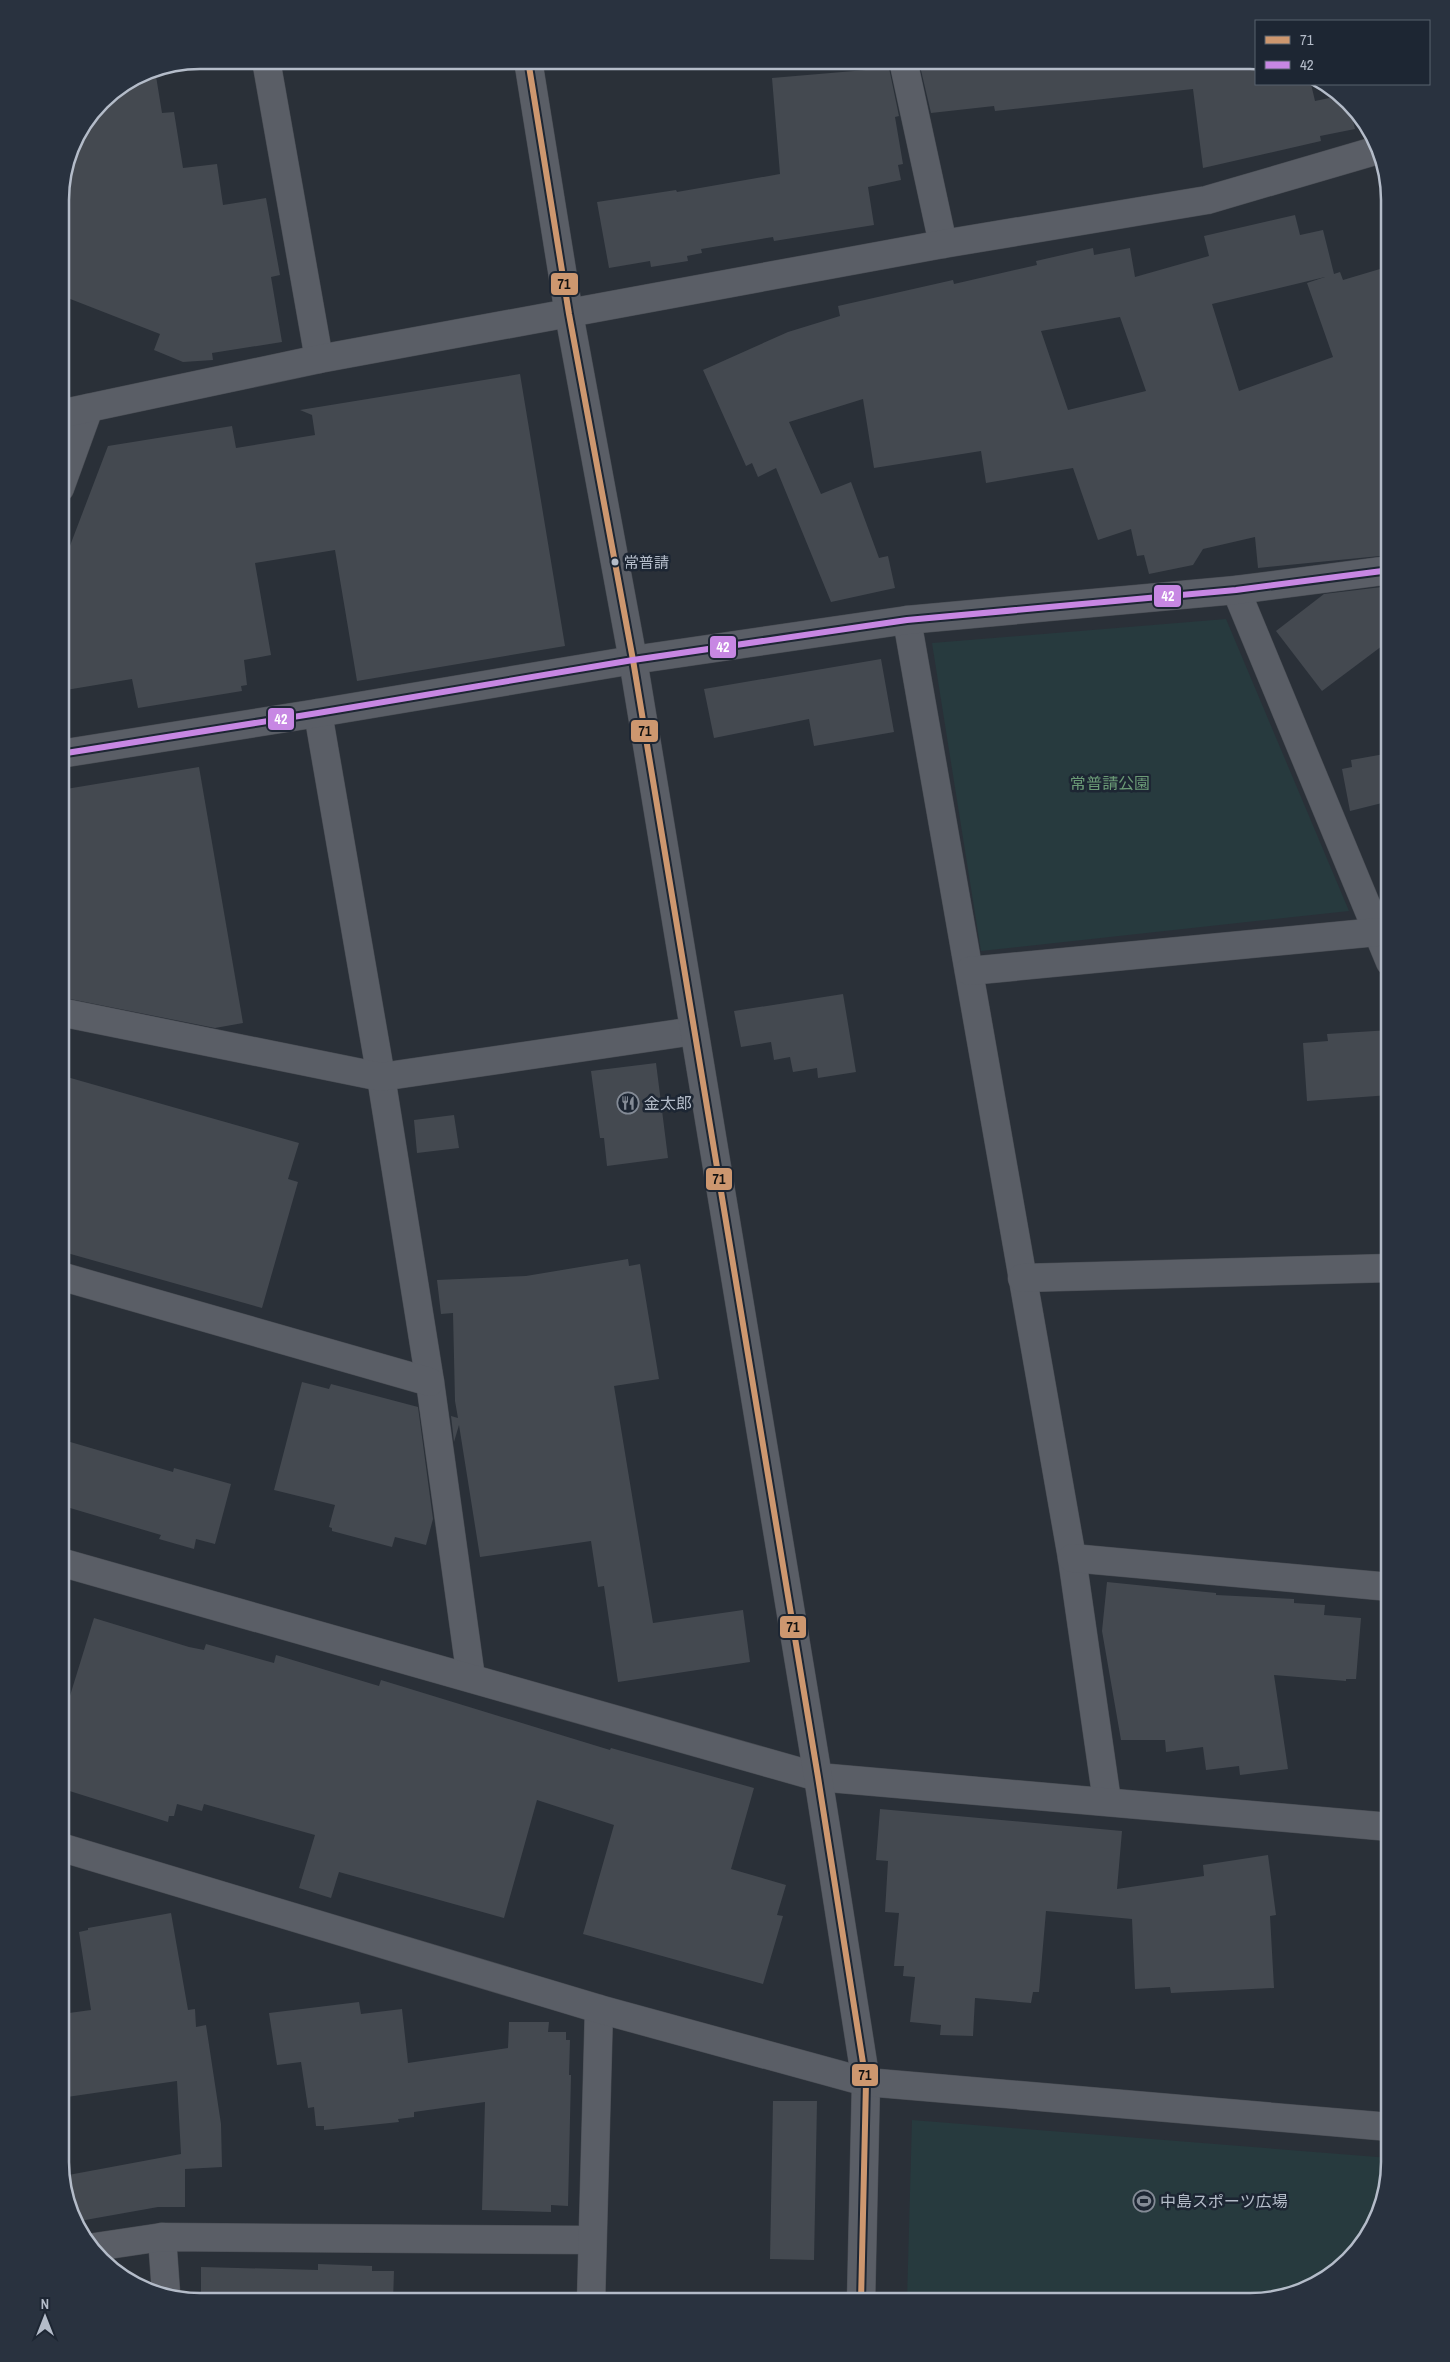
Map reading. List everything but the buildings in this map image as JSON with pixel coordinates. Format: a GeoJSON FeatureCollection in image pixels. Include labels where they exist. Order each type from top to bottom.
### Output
{"type":"FeatureCollection","features":[{"type":"Feature","properties":{"kind":"street"},"geometry":{"type":"LineString","coordinates":[[268,69],[319,359]]}},
{"type":"Feature","properties":{"kind":"street"},"geometry":{"type":"LineString","coordinates":[[529,69],[569,314],[632,660],[818,1777],[866,2082],[861,2293]]}},
{"type":"Feature","properties":{"kind":"street"},"geometry":{"type":"LineString","coordinates":[[905,69],[943,244]]}},
{"type":"Feature","properties":{"kind":"street"},"geometry":{"type":"LineString","coordinates":[[69,412],[319,359],[943,244],[1207,200],[1372,152]]}},
{"type":"Feature","properties":{"kind":"street"},"geometry":{"type":"LineString","coordinates":[[69,463],[89,408]]}},
{"type":"Feature","properties":{"kind":"street"},"geometry":{"type":"LineString","coordinates":[[69,753],[632,660],[907,620],[1236,590],[1381,571]]}},
{"type":"Feature","properties":{"kind":"street"},"geometry":{"type":"LineString","coordinates":[[1236,590],[1381,940]]}},
{"type":"Feature","properties":{"kind":"street"},"geometry":{"type":"LineString","coordinates":[[907,620],[1072,1558],[1107,1801]]}},
{"type":"Feature","properties":{"kind":"street"},"geometry":{"type":"LineString","coordinates":[[318,713],[381,1076],[430,1382],[471,1678]]}},
{"type":"Feature","properties":{"kind":"street"},"geometry":{"type":"LineString","coordinates":[[968,971],[1378,932]]}},
{"type":"Feature","properties":{"kind":"street"},"geometry":{"type":"LineString","coordinates":[[69,1014],[381,1076],[694,1031]]}},
{"type":"Feature","properties":{"kind":"street"},"geometry":{"type":"LineString","coordinates":[[1022,1278],[1381,1268]]}},
{"type":"Feature","properties":{"kind":"street"},"geometry":{"type":"LineString","coordinates":[[69,1279],[430,1382]]}},
{"type":"Feature","properties":{"kind":"street"},"geometry":{"type":"LineString","coordinates":[[1072,1558],[1381,1586]]}},
{"type":"Feature","properties":{"kind":"street"},"geometry":{"type":"LineString","coordinates":[[69,1565],[818,1777],[1381,1825]]}},
{"type":"Feature","properties":{"kind":"street"},"geometry":{"type":"LineString","coordinates":[[69,1850],[599,2009],[866,2082],[1381,2126]]}},
{"type":"Feature","properties":{"kind":"street"},"geometry":{"type":"LineString","coordinates":[[591,2293],[599,2009]]}},
{"type":"Feature","properties":{"kind":"street"},"geometry":{"type":"LineString","coordinates":[[99,2246],[162,2237],[592,2240]]}},
{"type":"Feature","properties":{"kind":"street"},"geometry":{"type":"LineString","coordinates":[[162,2237],[166,2288]]}},
{"type":"Feature","properties":{"kind":"green space","name":"常普請公園"},"geometry":{"type":"Polygon","coordinates":[[[1226,619],[1349,911],[981,951],[932,643],[1226,619]]]}},
{"type":"Feature","properties":{"kind":"green space","name":"中島スポーツ広場"},"geometry":{"type":"Polygon","coordinates":[[[912,2120],[1381,2157],[1377,2196],[1368,2220],[1349,2249],[1323,2271],[1308,2280],[1284,2289],[1250,2293],[907,2293],[912,2120]]]}},
{"type":"Feature","properties":{"kind":"transit line","name":"71"},"geometry":{"type":"LineString","coordinates":[[529,69],[569,314],[633,660],[818,1777],[866,2082],[861,2293]]}},
{"type":"Feature","properties":{"kind":"transit line","name":"42"},"geometry":{"type":"LineString","coordinates":[[69,753],[633,660],[907,620],[1236,590],[1381,571]]}},
{"type":"Feature","properties":{"kind":"place","name":"常普請"},"geometry":{"type":"Point","coordinates":[615,562]}},
{"type":"Feature","properties":{"kind":"place","name":"金太郎"},"geometry":{"type":"Point","coordinates":[628,1103]}},
{"type":"Feature","properties":{"kind":"place","name":"中島スポーツ広場"},"geometry":{"type":"Point","coordinates":[1144,2201]}}]}
